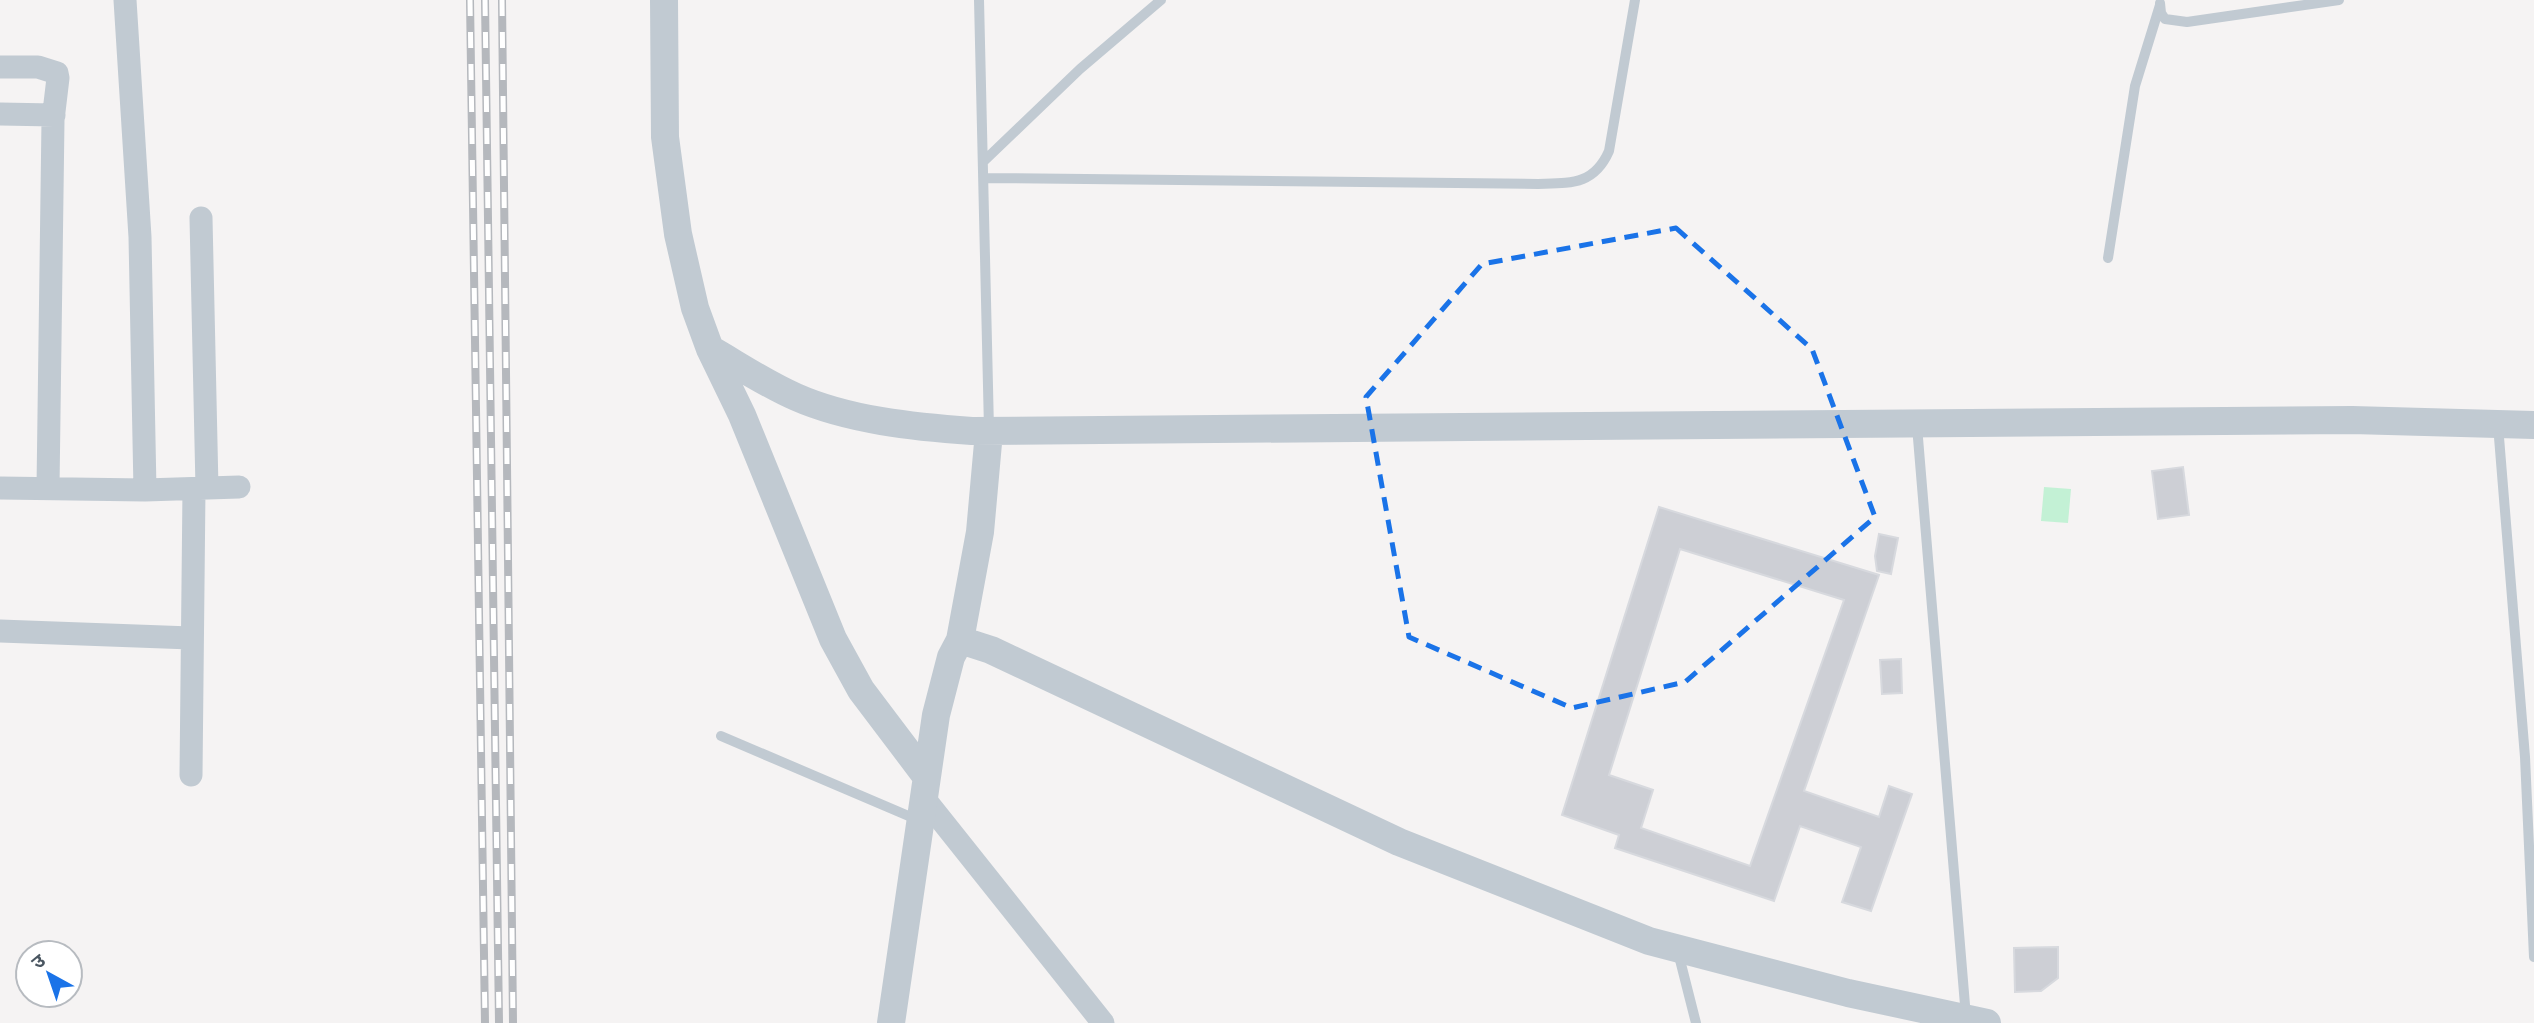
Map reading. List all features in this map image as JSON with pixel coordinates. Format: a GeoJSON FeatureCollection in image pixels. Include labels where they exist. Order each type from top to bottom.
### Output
{"type":"FeatureCollection","features":[{"type":"Feature","properties":{"kind":"street"},"geometry":{"type":"LineString","coordinates":[[125,0],[140,237],[145,491]]}},
{"type":"Feature","properties":{"kind":"street"},"geometry":{"type":"LineString","coordinates":[[664,0],[665,137],[678,234],[695,309],[710,349],[742,415],[833,639],[888,728],[923,798],[1103,1023]]}},
{"type":"Feature","properties":{"kind":"street"},"geometry":{"type":"LineString","coordinates":[[0,67],[38,67],[57,73],[48,488]]}},
{"type":"Feature","properties":{"kind":"street"},"geometry":{"type":"LineString","coordinates":[[0,114],[54,115]]}},
{"type":"Feature","properties":{"kind":"street"},"geometry":{"type":"LineString","coordinates":[[191,775],[191,638],[200,488],[201,218]]}},
{"type":"Feature","properties":{"kind":"street"},"geometry":{"type":"LineString","coordinates":[[710,349],[794,396],[821,407],[951,430],[989,432],[2352,420],[2534,425]]}},
{"type":"Feature","properties":{"kind":"street"},"geometry":{"type":"LineString","coordinates":[[891,1023],[923,798],[944,681],[960,640],[980,532],[989,432]]}},
{"type":"Feature","properties":{"kind":"street"},"geometry":{"type":"LineString","coordinates":[[0,488],[145,491],[239,487]]}},
{"type":"Feature","properties":{"kind":"street"},"geometry":{"type":"LineString","coordinates":[[0,631],[191,638]]}},
{"type":"Feature","properties":{"kind":"street"},"geometry":{"type":"LineString","coordinates":[[960,640],[991,650],[1399,842],[1538,900],[1677,950],[1977,1021]]}},
{"type":"Feature","properties":{"kind":"lane"},"geometry":{"type":"LineString","coordinates":[[979,0],[989,432]]}},
{"type":"Feature","properties":{"kind":"lane"},"geometry":{"type":"LineString","coordinates":[[984,162],[1080,69],[1161,0]]}},
{"type":"Feature","properties":{"kind":"lane"},"geometry":{"type":"LineString","coordinates":[[985,178],[1538,184],[1581,180],[1602,166],[1609,152],[1635,0]]}},
{"type":"Feature","properties":{"kind":"lane"},"geometry":{"type":"LineString","coordinates":[[2160,3],[2165,19],[2187,22],[2339,0]]}},
{"type":"Feature","properties":{"kind":"lane"},"geometry":{"type":"LineString","coordinates":[[2108,258],[2135,86],[2160,3]]}},
{"type":"Feature","properties":{"kind":"lane"},"geometry":{"type":"LineString","coordinates":[[1917,424],[1977,1021]]}},
{"type":"Feature","properties":{"kind":"lane"},"geometry":{"type":"LineString","coordinates":[[2498,425],[2525,757],[2534,957]]}},
{"type":"Feature","properties":{"kind":"lane"},"geometry":{"type":"LineString","coordinates":[[721,736],[923,798]]}},
{"type":"Feature","properties":{"kind":"lane"},"geometry":{"type":"LineString","coordinates":[[1677,950],[1696,1023]]}},
{"type":"Feature","properties":{"kind":"highlighted area"},"geometry":{"type":"Polygon","coordinates":[[[1676,228],[1812,349],[1875,517],[1685,682],[1572,708],[1409,637],[1366,397],[1482,264],[1676,228]]]}},
{"type":"Feature","properties":{"kind":"green space"},"geometry":{"type":"Polygon","coordinates":[[[2044,487],[2071,489],[2068,523],[2041,521],[2044,487]]]}},
{"type":"Feature","properties":{"kind":"building"},"geometry":{"type":"Polygon","coordinates":[[[2183,467],[2189,515],[2158,519],[2152,471],[2183,467]]]}},
{"type":"Feature","properties":{"kind":"building"},"geometry":{"type":"Polygon","coordinates":[[[1659,507],[1879,575],[1804,791],[1879,817],[1889,786],[1912,794],[1871,911],[1842,902],[1861,847],[1800,826],[1774,901],[1615,848],[1619,835],[1562,815],[1659,507]],[[1680,549],[1609,775],[1653,790],[1641,828],[1750,866],[1844,600],[1680,549]]]}},
{"type":"Feature","properties":{"kind":"building"},"geometry":{"type":"Polygon","coordinates":[[[1879,534],[1898,538],[1891,574],[1877,571],[1875,556],[1879,534]]]}},
{"type":"Feature","properties":{"kind":"building"},"geometry":{"type":"Polygon","coordinates":[[[1901,659],[1902,693],[1882,694],[1880,660],[1901,659]]]}},
{"type":"Feature","properties":{"kind":"building"},"geometry":{"type":"Polygon","coordinates":[[[2058,947],[2058,978],[2041,991],[2015,992],[2014,948],[2058,947]]]}},
{"type":"Feature","properties":{"kind":"railway"},"geometry":{"type":"LineString","coordinates":[[470,0],[485,1023]]}},
{"type":"Feature","properties":{"kind":"railway"},"geometry":{"type":"LineString","coordinates":[[485,0],[499,1023]]}},
{"type":"Feature","properties":{"kind":"railway"},"geometry":{"type":"LineString","coordinates":[[502,0],[513,1023]]}}]}
